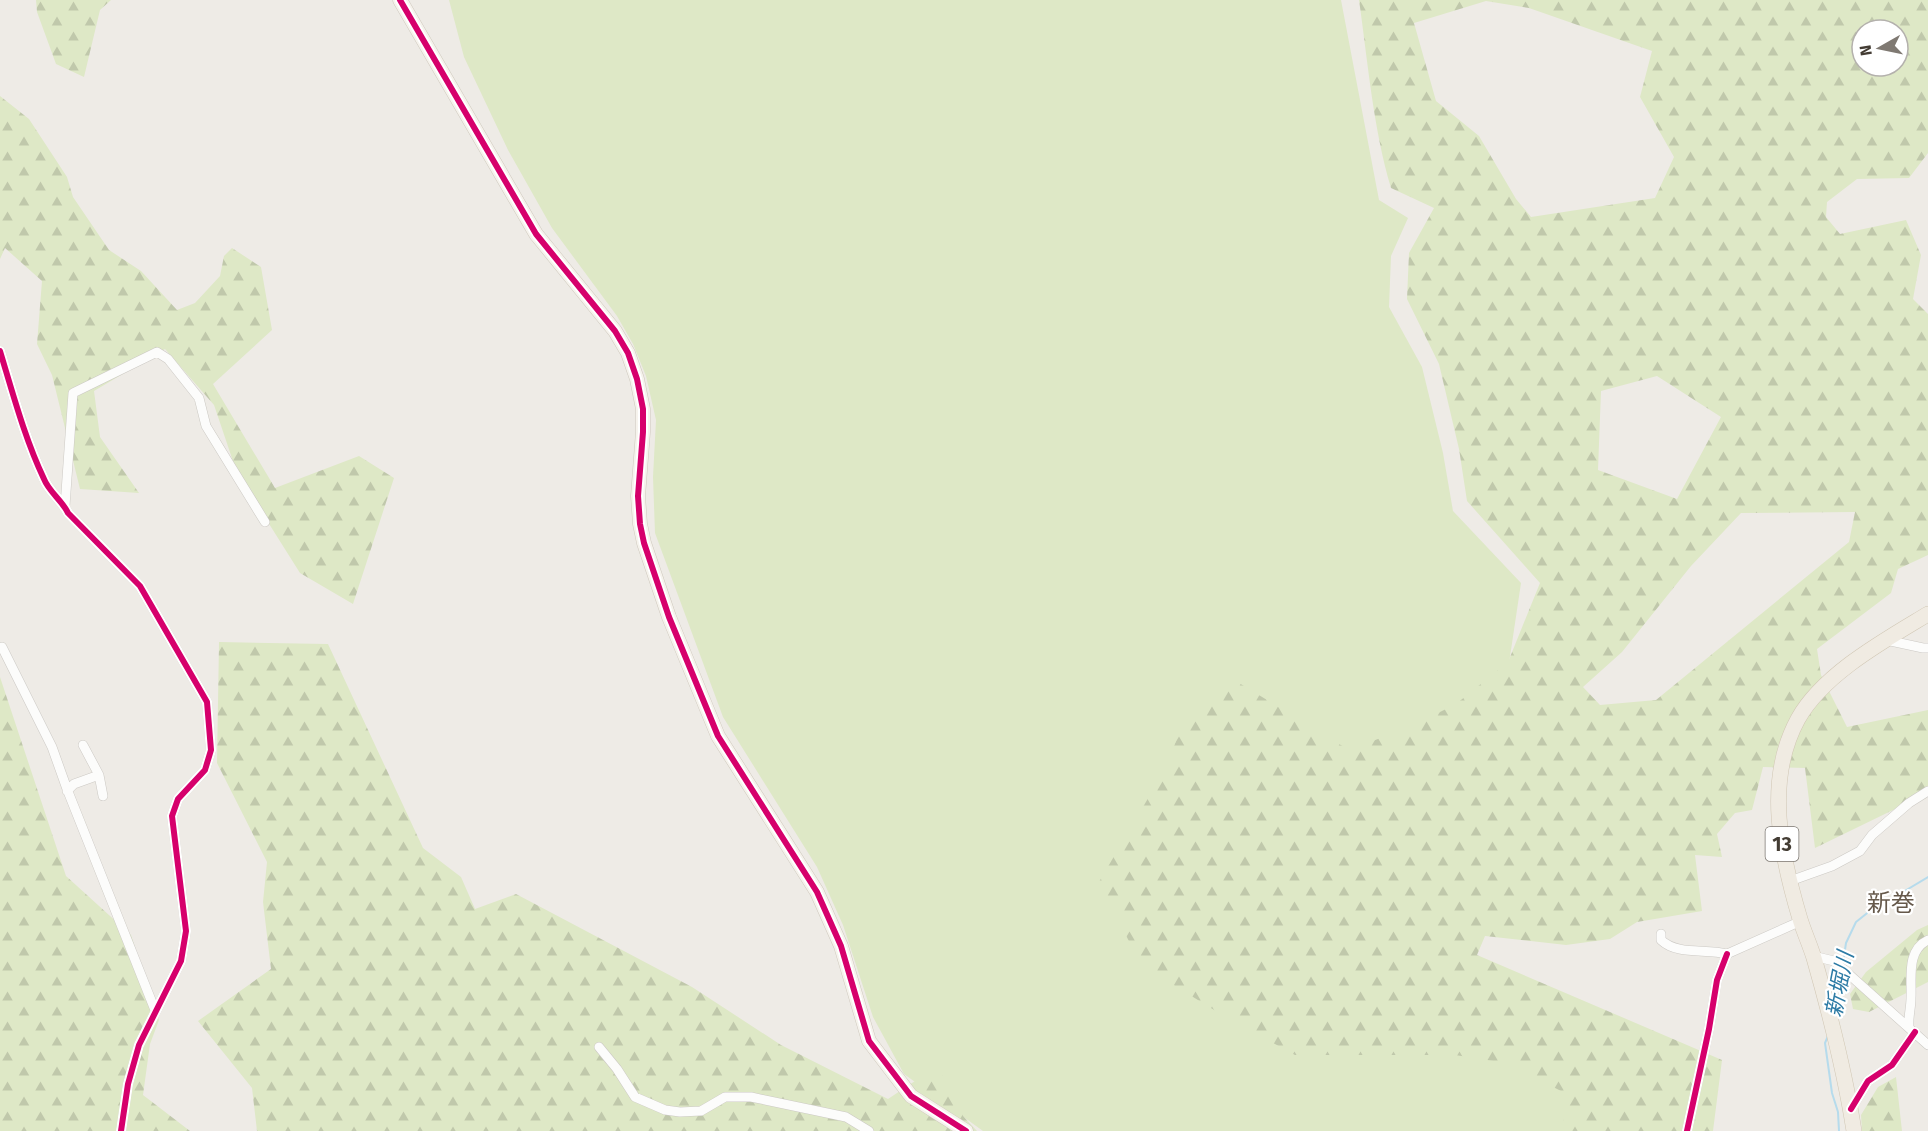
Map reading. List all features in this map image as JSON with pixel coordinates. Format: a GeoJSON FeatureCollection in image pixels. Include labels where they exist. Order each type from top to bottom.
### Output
{"type":"FeatureCollection","features":[{"type":"Feature","properties":{"kind":"main road","name":"13"},"geometry":{"type":"LineString","coordinates":[[1854,1131],[1851,1109],[1813,956],[1790,881],[1778,819],[1783,757],[1798,719],[1821,689],[1860,657],[1928,614]]}},
{"type":"Feature","properties":{"kind":"street"},"geometry":{"type":"LineString","coordinates":[[400,0],[536,234],[615,331],[628,353],[638,379],[643,409],[638,496],[644,543],[669,617],[718,735],[811,882],[829,915],[841,946],[868,1041],[910,1096],[962,1130]]}},
{"type":"Feature","properties":{"kind":"street"},"geometry":{"type":"LineString","coordinates":[[0,351],[45,482],[68,513],[140,586],[207,702],[211,750],[206,770],[178,800],[171,816],[186,930],[182,961],[155,1010],[139,1046],[126,1093],[121,1131]]}},
{"type":"Feature","properties":{"kind":"street"},"geometry":{"type":"LineString","coordinates":[[65,506],[73,393],[157,352],[168,359],[199,398],[206,426],[265,522]]}},
{"type":"Feature","properties":{"kind":"street"},"geometry":{"type":"LineString","coordinates":[[1886,640],[1928,648]]}},
{"type":"Feature","properties":{"kind":"street"},"geometry":{"type":"LineString","coordinates":[[0,648],[2,647],[52,747],[67,791],[155,1010]]}},
{"type":"Feature","properties":{"kind":"street"},"geometry":{"type":"LineString","coordinates":[[83,745],[99,775],[103,796]]}},
{"type":"Feature","properties":{"kind":"street"},"geometry":{"type":"LineString","coordinates":[[67,791],[74,784],[99,775]]}},
{"type":"Feature","properties":{"kind":"street"},"geometry":{"type":"LineString","coordinates":[[1790,881],[1832,866],[1860,851],[1872,835],[1928,790]]}},
{"type":"Feature","properties":{"kind":"street"},"geometry":{"type":"LineString","coordinates":[[1661,934],[1661,940],[1666,945],[1675,948],[1717,951],[1727,954],[1801,921]]}},
{"type":"Feature","properties":{"kind":"street"},"geometry":{"type":"LineString","coordinates":[[1851,1109],[1868,1081],[1892,1065],[1912,1030],[1910,977],[1914,955],[1922,943],[1928,940]]}},
{"type":"Feature","properties":{"kind":"street"},"geometry":{"type":"LineString","coordinates":[[1687,1131],[1718,980],[1727,954]]}},
{"type":"Feature","properties":{"kind":"street"},"geometry":{"type":"LineString","coordinates":[[1813,956],[1834,960],[1928,1045]]}},
{"type":"Feature","properties":{"kind":"street"},"geometry":{"type":"LineString","coordinates":[[599,1047],[635,1097],[659,1108],[680,1112],[701,1110],[725,1097],[751,1097],[846,1117],[869,1131]]}},
{"type":"Feature","properties":{"kind":"green space"},"geometry":{"type":"Polygon","coordinates":[[[36,0],[111,0],[100,10],[84,77],[56,64],[37,12],[36,0]]]}},
{"type":"Feature","properties":{"kind":"green space"},"geometry":{"type":"Polygon","coordinates":[[[449,0],[1341,0],[1379,200],[1408,218],[1391,256],[1389,307],[1422,367],[1443,453],[1453,511],[1521,583],[1475,891],[1450,1009],[1577,1048],[1577,1131],[983,1131],[904,1074],[873,1017],[843,925],[817,867],[723,717],[655,533],[653,477],[656,420],[646,376],[633,344],[617,316],[552,228],[508,150],[464,57],[449,0]]]}},
{"type":"Feature","properties":{"kind":"green space"},"geometry":{"type":"Polygon","coordinates":[[[1359,0],[1928,0],[1928,153],[1909,178],[1857,179],[1827,202],[1826,217],[1840,234],[1906,220],[1921,255],[1913,299],[1928,314],[1928,555],[1898,569],[1891,593],[1817,649],[1821,675],[1847,727],[1928,710],[1928,793],[1815,848],[1805,768],[1763,767],[1752,810],[1735,813],[1717,834],[1722,857],[1695,855],[1702,911],[1637,922],[1610,939],[1566,945],[1485,936],[1477,955],[1722,1060],[1713,1131],[1564,1131],[1563,1092],[1506,1063],[1455,1055],[1295,1055],[1224,1016],[1141,965],[1099,882],[1167,766],[1186,713],[1239,683],[1349,750],[1412,726],[1456,704],[1508,662],[1540,583],[1467,501],[1459,449],[1439,364],[1407,299],[1409,253],[1434,208],[1391,188],[1375,118],[1359,0]],[[1486,1],[1414,23],[1436,101],[1479,136],[1516,199],[1531,217],[1655,198],[1674,157],[1640,97],[1652,51],[1529,8],[1486,1]],[[1657,376],[1601,391],[1598,470],[1677,499],[1721,417],[1657,376]],[[1855,512],[1741,513],[1691,566],[1622,652],[1583,687],[1600,705],[1656,700],[1849,542],[1855,512]]]}},
{"type":"Feature","properties":{"kind":"green space"},"geometry":{"type":"Polygon","coordinates":[[[0,96],[29,119],[67,177],[73,197],[109,250],[141,271],[177,310],[195,303],[220,276],[224,256],[232,248],[261,267],[272,330],[213,384],[275,488],[359,456],[394,478],[353,604],[300,573],[237,473],[214,405],[165,349],[94,391],[100,437],[139,493],[80,489],[52,375],[37,344],[42,281],[5,248],[0,259],[0,96]]]}},
{"type":"Feature","properties":{"kind":"green space"},"geometry":{"type":"Polygon","coordinates":[[[219,642],[328,644],[423,848],[461,877],[475,909],[516,894],[692,987],[781,1045],[888,1099],[924,1075],[941,1072],[963,1116],[977,1131],[257,1131],[252,1088],[198,1021],[271,969],[263,902],[267,862],[217,763],[219,642]]]}},
{"type":"Feature","properties":{"kind":"green space"},"geometry":{"type":"Polygon","coordinates":[[[0,677],[66,876],[131,935],[159,1020],[150,1044],[143,1095],[190,1131],[0,1131],[0,677]]]}},
{"type":"Feature","properties":{"kind":"green space"},"geometry":{"type":"Polygon","coordinates":[[[1928,925],[1928,982],[1869,1012],[1853,1009],[1850,994],[1866,972],[1917,930],[1928,925]]]}},
{"type":"Feature","properties":{"kind":"green space"},"geometry":{"type":"Polygon","coordinates":[[[1896,1077],[1902,1131],[1862,1131],[1861,1115],[1878,1087],[1896,1077]]]}},
{"type":"Feature","properties":{"kind":"waterway","name":"新堀川"},"geometry":{"type":"LineString","coordinates":[[1843,963],[1846,943],[1856,922],[1876,906],[1928,877]]}},
{"type":"Feature","properties":{"kind":"waterway","name":"新堀川"},"geometry":{"type":"LineString","coordinates":[[1836,1010],[1840,997],[1841,972]]}},
{"type":"Feature","properties":{"kind":"waterway","name":"新堀川"},"geometry":{"type":"LineString","coordinates":[[1828,1036],[1825,1043],[1832,1093],[1838,1112],[1839,1131]]}},
{"type":"Feature","properties":{"kind":"cycle path"},"geometry":{"type":"LineString","coordinates":[[400,0],[536,234],[615,331],[628,353],[637,379],[643,409],[638,496],[640,524],[644,543],[669,617],[718,736],[817,892],[841,946],[869,1041],[911,1096],[966,1131]]}},
{"type":"Feature","properties":{"kind":"cycle path"},"geometry":{"type":"LineString","coordinates":[[0,351],[25,432],[46,484],[68,513],[140,586],[207,702],[211,750],[205,770],[178,799],[172,816],[186,931],[181,961],[139,1045],[128,1084],[121,1131]]}},
{"type":"Feature","properties":{"kind":"cycle path"},"geometry":{"type":"LineString","coordinates":[[1687,1131],[1717,980],[1727,954]]}},
{"type":"Feature","properties":{"kind":"cycle path"},"geometry":{"type":"LineString","coordinates":[[1851,1109],[1868,1081],[1892,1065],[1915,1032]]}},
{"type":"Feature","properties":{"kind":"district","name":"新巻"},"geometry":{"type":"Point","coordinates":[1891,903]}}]}
